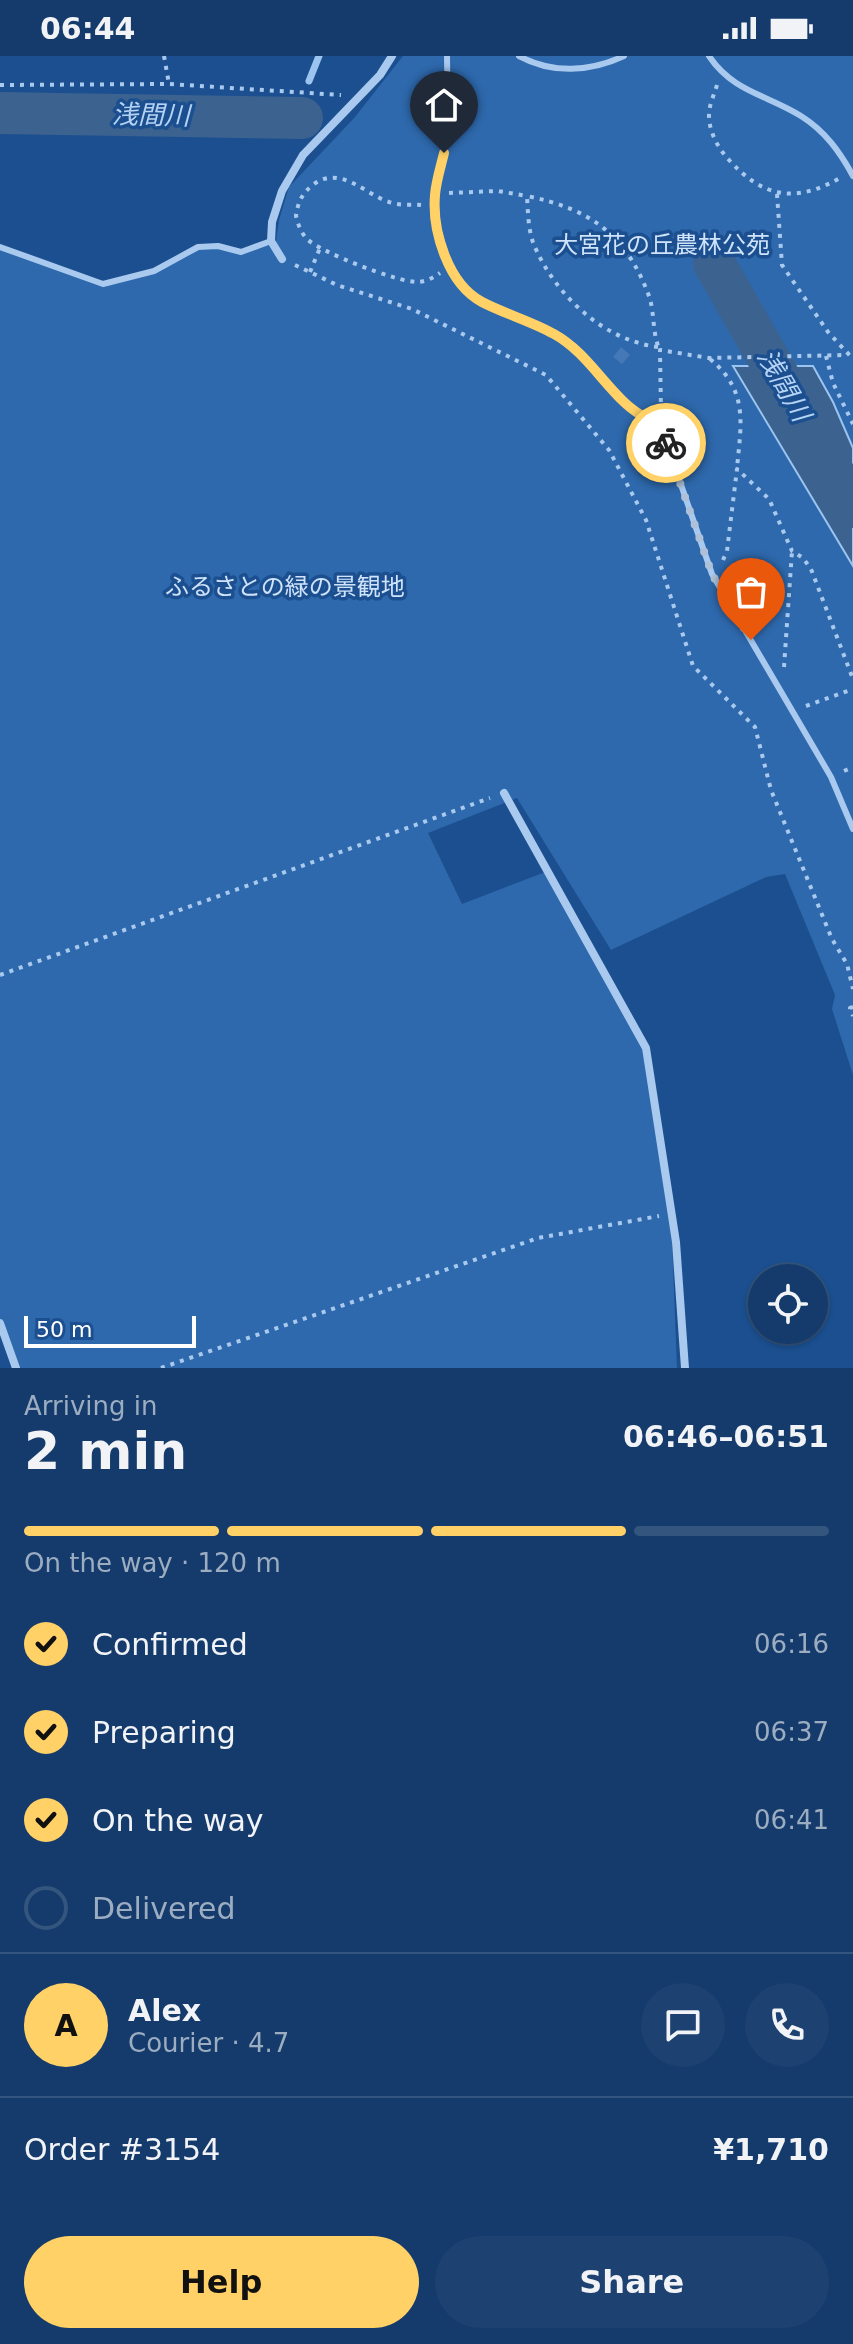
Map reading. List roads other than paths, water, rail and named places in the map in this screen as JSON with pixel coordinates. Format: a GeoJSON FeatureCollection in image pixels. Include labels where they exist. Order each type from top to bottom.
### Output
{"type":"FeatureCollection","features":[{"type":"Feature","properties":{"kind":"street"},"geometry":{"type":"LineString","coordinates":[[282,259],[271,241],[272,222],[282,191],[303,155],[380,75],[392,56]]}},
{"type":"Feature","properties":{"kind":"street"},"geometry":{"type":"LineString","coordinates":[[504,793],[646,1048],[676,1242],[685,1368]]}},
{"type":"Feature","properties":{"kind":"street"},"geometry":{"type":"LineString","coordinates":[[0,1323],[16,1368]]}},
{"type":"Feature","properties":{"kind":"lane"},"geometry":{"type":"LineString","coordinates":[[447,56],[448,131],[435,204],[440,240],[451,267],[463,287],[481,301],[553,333],[575,347],[624,403],[662,430],[712,574],[831,777],[853,829]]}},
{"type":"Feature","properties":{"kind":"lane"},"geometry":{"type":"LineString","coordinates":[[519,56],[533,63],[569,70],[604,65],[624,56]]}},
{"type":"Feature","properties":{"kind":"lane"},"geometry":{"type":"LineString","coordinates":[[709,56],[716,67],[751,94],[810,123],[836,146],[852,174]]}},
{"type":"Feature","properties":{"kind":"lane"},"geometry":{"type":"LineString","coordinates":[[0,247],[103,284],[154,271],[198,247],[218,246],[241,252],[271,241]]}},
{"type":"Feature","properties":{"kind":"water"},"geometry":{"type":"Polygon","coordinates":[[[733,366],[813,366],[853,448],[853,566],[733,366]]]}},
{"type":"Feature","properties":{"kind":"waterway"},"geometry":{"type":"LineString","coordinates":[[309,81],[319,56]]}},
{"type":"Feature","properties":{"kind":"waterway","name":"浅間川"},"geometry":{"type":"LineString","coordinates":[[0,113],[302,118]]}},
{"type":"Feature","properties":{"kind":"waterway","name":"浅間川"},"geometry":{"type":"LineString","coordinates":[[714,263],[853,507]]}},
{"type":"Feature","properties":{"kind":"park label","name":"大宮花の丘農林公苑"},"geometry":{"type":"Point","coordinates":[662,245]}},
{"type":"Feature","properties":{"kind":"park label","name":"ふるさとの緑の景観地"},"geometry":{"type":"Point","coordinates":[285,587]}}]}
